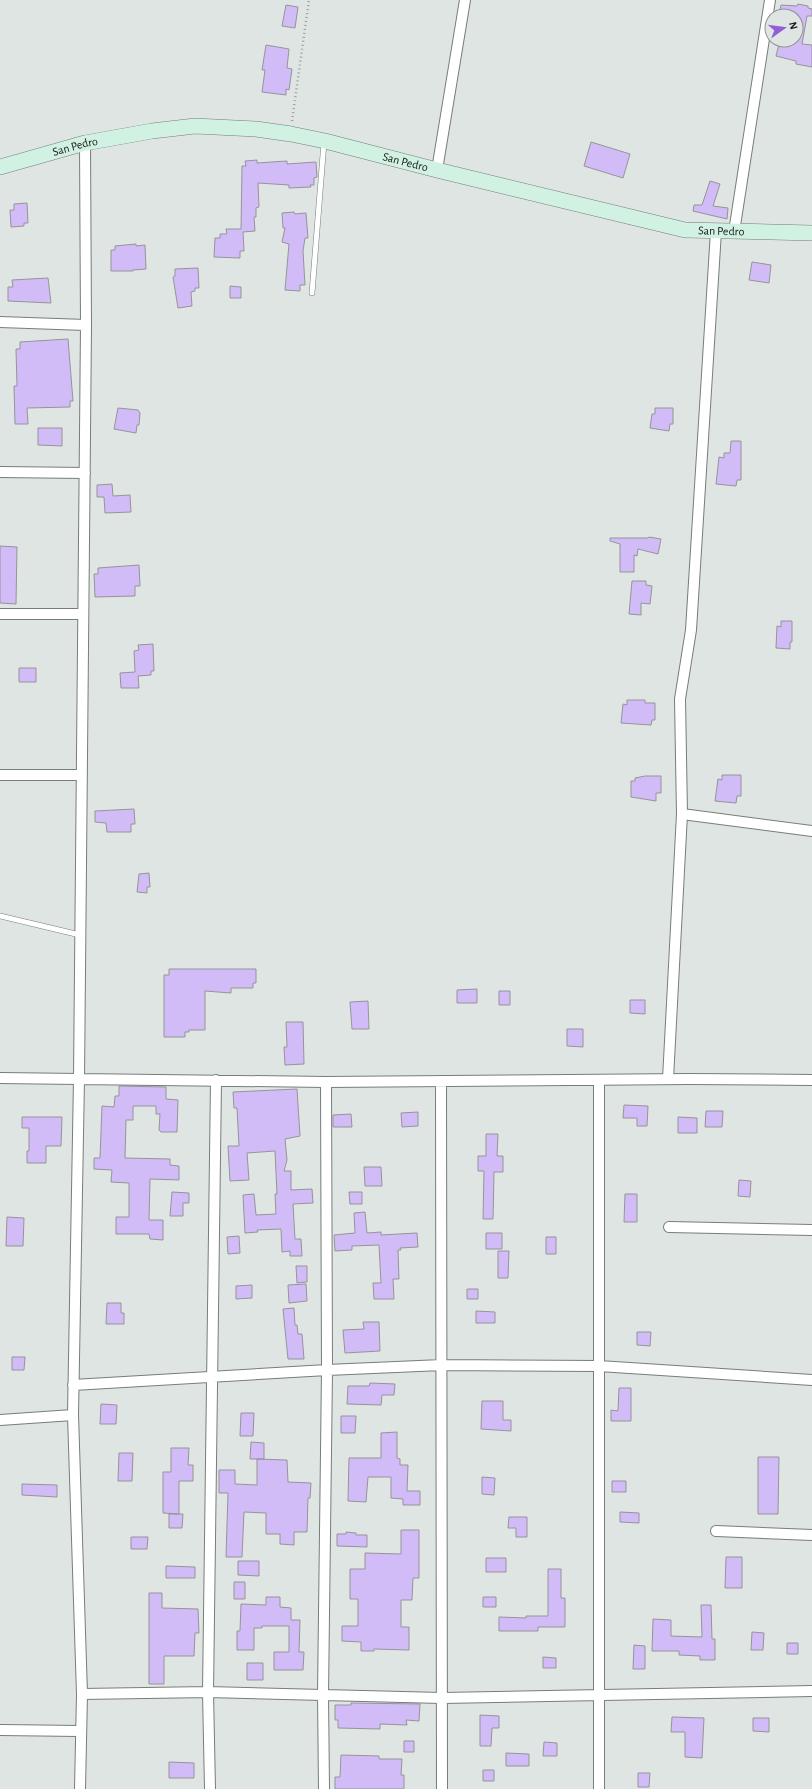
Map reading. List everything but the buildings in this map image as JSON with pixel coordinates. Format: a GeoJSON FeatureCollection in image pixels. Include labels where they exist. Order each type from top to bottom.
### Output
{"type":"FeatureCollection","features":[{"type":"Feature","properties":{"kind":"street"},"geometry":{"type":"LineString","coordinates":[[437,170],[465,0]]}},
{"type":"Feature","properties":{"kind":"street"},"geometry":{"type":"LineString","coordinates":[[734,232],[770,0]]}},
{"type":"Feature","properties":{"kind":"street","name":"San Pedro"},"geometry":{"type":"LineString","coordinates":[[0,168],[85,143],[152,131],[195,126],[256,129],[324,141],[685,230],[812,233]]}},
{"type":"Feature","properties":{"kind":"street"},"geometry":{"type":"LineString","coordinates":[[80,1789],[80,1731],[82,1694],[73,1385],[79,1078],[85,473],[85,143]]}},
{"type":"Feature","properties":{"kind":"street"},"geometry":{"type":"LineString","coordinates":[[668,1079],[682,814],[680,699],[691,630],[716,231]]}},
{"type":"Feature","properties":{"kind":"street"},"geometry":{"type":"LineString","coordinates":[[0,322],[86,325]]}},
{"type":"Feature","properties":{"kind":"street"},"geometry":{"type":"LineString","coordinates":[[0,472],[85,473]]}},
{"type":"Feature","properties":{"kind":"street"},"geometry":{"type":"LineString","coordinates":[[0,614],[83,614]]}},
{"type":"Feature","properties":{"kind":"street"},"geometry":{"type":"LineString","coordinates":[[0,775],[82,775]]}},
{"type":"Feature","properties":{"kind":"street"},"geometry":{"type":"LineString","coordinates":[[682,814],[812,831]]}},
{"type":"Feature","properties":{"kind":"street"},"geometry":{"type":"LineString","coordinates":[[0,1078],[326,1082],[668,1079],[812,1080]]}},
{"type":"Feature","properties":{"kind":"street"},"geometry":{"type":"LineString","coordinates":[[210,1789],[208,1692],[216,1080]]}},
{"type":"Feature","properties":{"kind":"street"},"geometry":{"type":"LineString","coordinates":[[599,1080],[599,1789]]}},
{"type":"Feature","properties":{"kind":"street"},"geometry":{"type":"LineString","coordinates":[[441,1081],[442,1789]]}},
{"type":"Feature","properties":{"kind":"street"},"geometry":{"type":"LineString","coordinates":[[324,1789],[323,1695],[327,1370],[326,1082]]}},
{"type":"Feature","properties":{"kind":"street"},"geometry":{"type":"LineString","coordinates":[[668,1227],[812,1230]]}},
{"type":"Feature","properties":{"kind":"street"},"geometry":{"type":"LineString","coordinates":[[73,1385],[212,1376],[442,1365],[599,1366],[812,1380]]}},
{"type":"Feature","properties":{"kind":"street"},"geometry":{"type":"LineString","coordinates":[[0,1420],[73,1414]]}},
{"type":"Feature","properties":{"kind":"street"},"geometry":{"type":"LineString","coordinates":[[716,1531],[812,1535]]}},
{"type":"Feature","properties":{"kind":"street"},"geometry":{"type":"LineString","coordinates":[[82,1694],[208,1692],[442,1698],[812,1690]]}},
{"type":"Feature","properties":{"kind":"street"},"geometry":{"type":"LineString","coordinates":[[0,1730],[80,1731]]}},
{"type":"Feature","properties":{"kind":"lane"},"geometry":{"type":"LineString","coordinates":[[312,293],[324,141]]}},
{"type":"Feature","properties":{"kind":"lane"},"geometry":{"type":"LineString","coordinates":[[0,916],[80,935]]}},
{"type":"Feature","properties":{"kind":"path"},"geometry":{"type":"LineString","coordinates":[[291,134],[309,0]]}}]}
